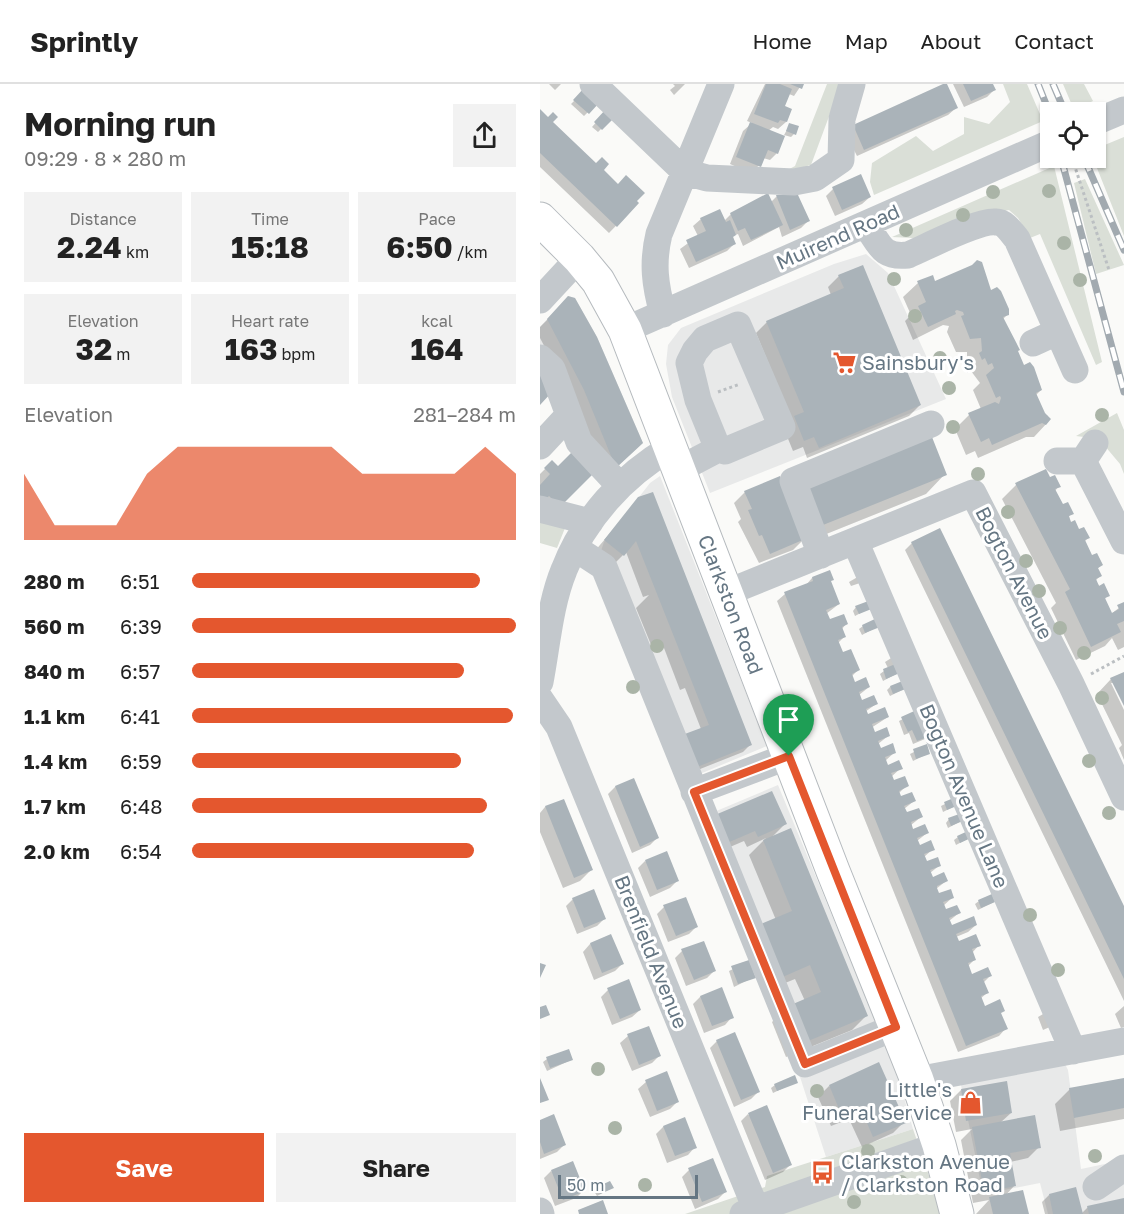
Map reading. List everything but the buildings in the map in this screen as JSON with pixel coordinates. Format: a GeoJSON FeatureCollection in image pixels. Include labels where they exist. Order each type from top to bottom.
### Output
{"type":"FeatureCollection","features":[{"type":"Feature","properties":{"kind":"main road","name":"Clarkston Road"},"geometry":{"type":"LineString","coordinates":[[540,219],[579,258],[598,281],[625,330],[917,1080],[939,1145],[957,1214]]}},
{"type":"Feature","properties":{"kind":"street"},"geometry":{"type":"LineString","coordinates":[[593,84],[685,172],[706,178],[794,182],[815,178],[827,172],[841,160],[842,119],[852,84]]}},
{"type":"Feature","properties":{"kind":"street"},"geometry":{"type":"LineString","coordinates":[[663,314],[655,282],[654,255],[659,234],[721,84]]}},
{"type":"Feature","properties":{"kind":"street","name":"Muirend Road"},"geometry":{"type":"LineString","coordinates":[[625,330],[1040,147]]}},
{"type":"Feature","properties":{"kind":"street"},"geometry":{"type":"LineString","coordinates":[[866,225],[886,254],[895,256],[908,255],[983,223],[998,221],[1007,227],[1017,239],[1075,370]]}},
{"type":"Feature","properties":{"kind":"street"},"geometry":{"type":"LineString","coordinates":[[540,300],[579,258]]}},
{"type":"Feature","properties":{"kind":"street"},"geometry":{"type":"LineString","coordinates":[[1033,344],[1057,332]]}},
{"type":"Feature","properties":{"kind":"street"},"geometry":{"type":"LineString","coordinates":[[540,358],[552,369],[567,417],[579,442],[619,485]]}},
{"type":"Feature","properties":{"kind":"street"},"geometry":{"type":"LineString","coordinates":[[540,446],[567,417]]}},
{"type":"Feature","properties":{"kind":"street"},"geometry":{"type":"LineString","coordinates":[[821,555],[793,481],[931,424]]}},
{"type":"Feature","properties":{"kind":"street"},"geometry":{"type":"LineString","coordinates":[[540,682],[564,569],[590,522],[619,485],[641,465],[718,449]]}},
{"type":"Feature","properties":{"kind":"street"},"geometry":{"type":"LineString","coordinates":[[1079,455],[1124,541]]}},
{"type":"Feature","properties":{"kind":"street","name":"Bogton Avenue"},"geometry":{"type":"LineString","coordinates":[[726,593],[973,493],[1071,684],[1124,797]]}},
{"type":"Feature","properties":{"kind":"street"},"geometry":{"type":"LineString","coordinates":[[540,508],[590,522]]}},
{"type":"Feature","properties":{"kind":"street","name":"Bogton Avenue Lane"},"geometry":{"type":"LineString","coordinates":[[855,541],[1073,1051]]}},
{"type":"Feature","properties":{"kind":"street"},"geometry":{"type":"LineString","coordinates":[[576,548],[604,567],[805,1064],[896,1027]]}},
{"type":"Feature","properties":{"kind":"street","name":"Brenfield Avenue"},"geometry":{"type":"LineString","coordinates":[[540,699],[559,727],[750,1212]]}},
{"type":"Feature","properties":{"kind":"street"},"geometry":{"type":"LineString","coordinates":[[694,792],[789,756]]}},
{"type":"Feature","properties":{"kind":"street"},"geometry":{"type":"LineString","coordinates":[[917,1080],[1124,1041]]}},
{"type":"Feature","properties":{"kind":"street"},"geometry":{"type":"LineString","coordinates":[[750,1212],[939,1145]]}},
{"type":"Feature","properties":{"kind":"street"},"geometry":{"type":"LineString","coordinates":[[1096,1187],[1124,1168]]}},
{"type":"Feature","properties":{"kind":"path"},"geometry":{"type":"LineString","coordinates":[[1074,168],[1109,270]]}},
{"type":"Feature","properties":{"kind":"path"},"geometry":{"type":"LineString","coordinates":[[1071,684],[1124,656]]}},
{"type":"Feature","properties":{"kind":"shaded area"},"geometry":{"type":"Polygon","coordinates":[[[827,84],[841,84],[811,165],[782,173],[795,166],[827,84]]]}},
{"type":"Feature","properties":{"kind":"shaded area"},"geometry":{"type":"Polygon","coordinates":[[[1003,84],[1027,84],[1040,114],[1040,122],[874,195],[870,182],[872,163],[916,136],[933,151],[964,134],[964,117],[989,124],[1010,102],[1003,84]]]}},
{"type":"Feature","properties":{"kind":"shaded area"},"geometry":{"type":"Polygon","coordinates":[[[1063,84],[1084,84],[1093,101],[1071,102],[1063,84]]]}},
{"type":"Feature","properties":{"kind":"shaded area"},"geometry":{"type":"Polygon","coordinates":[[[1124,137],[1124,236],[1097,168],[1106,168],[1106,144],[1124,137]]]}},
{"type":"Feature","properties":{"kind":"shaded area"},"geometry":{"type":"Polygon","coordinates":[[[1049,168],[1054,168],[1102,362],[1096,365],[1040,234],[1030,238],[1018,218],[1009,210],[997,212],[933,239],[892,237],[1049,168]]]}},
{"type":"Feature","properties":{"kind":"shaded area"},"geometry":{"type":"Polygon","coordinates":[[[1085,179],[1124,265],[1096,274],[1074,183],[1085,179]]]}},
{"type":"Feature","properties":{"kind":"shaded area"},"geometry":{"type":"Polygon","coordinates":[[[866,254],[888,273],[946,399],[710,493],[672,397],[666,364],[668,345],[681,328],[834,264],[866,254]]]}},
{"type":"Feature","properties":{"kind":"shaded area"},"geometry":{"type":"Polygon","coordinates":[[[568,296],[575,298],[597,337],[643,443],[610,473],[540,350],[540,327],[568,296]]]}},
{"type":"Feature","properties":{"kind":"shaded area"},"geometry":{"type":"Polygon","coordinates":[[[1117,413],[1124,430],[1124,474],[1120,464],[1099,439],[1076,436],[1117,413]]]}},
{"type":"Feature","properties":{"kind":"shaded area"},"geometry":{"type":"Polygon","coordinates":[[[660,476],[767,746],[695,776],[600,554],[604,542],[650,483],[660,476]]]}},
{"type":"Feature","properties":{"kind":"shaded area"},"geometry":{"type":"Polygon","coordinates":[[[540,516],[567,523],[557,548],[540,543],[540,516]]]}},
{"type":"Feature","properties":{"kind":"shaded area"},"geometry":{"type":"Polygon","coordinates":[[[778,785],[897,1073],[913,1129],[826,1157],[714,812],[778,785]]]}},
{"type":"Feature","properties":{"kind":"shaded area"},"geometry":{"type":"Polygon","coordinates":[[[1063,1060],[1068,1070],[1081,1169],[1124,1160],[1124,1214],[1048,1214],[1040,1183],[983,1194],[961,1085],[1063,1060]]]}},
{"type":"Feature","properties":{"kind":"shaded area"},"geometry":{"type":"Polygon","coordinates":[[[913,1129],[942,1214],[685,1214],[765,1187],[767,1176],[913,1129]]]}},
{"type":"Feature","properties":{"kind":"railway"},"geometry":{"type":"LineString","coordinates":[[1038,84],[1045,102]]}},
{"type":"Feature","properties":{"kind":"railway"},"geometry":{"type":"LineString","coordinates":[[1053,84],[1061,102]]}},
{"type":"Feature","properties":{"kind":"railway"},"geometry":{"type":"LineString","coordinates":[[1064,168],[1124,392]]}},
{"type":"Feature","properties":{"kind":"railway"},"geometry":{"type":"LineString","coordinates":[[1088,168],[1124,250]]}},
{"type":"Feature","properties":{"kind":"place","name":"Sainsbury's"},"geometry":{"type":"Point","coordinates":[844,363]}},
{"type":"Feature","properties":{"kind":"place","name":"Little's Funeral Service"},"geometry":{"type":"Point","coordinates":[970,1102]}},
{"type":"Feature","properties":{"kind":"place","name":"Clarkston Avenue / Clarkston Road"},"geometry":{"type":"Point","coordinates":[823,1173]}},
{"type":"Feature","properties":{"kind":"route"},"geometry":{"type":"LineString","coordinates":[[789,756],[896,1027],[805,1064],[694,792],[789,756]]}}]}
